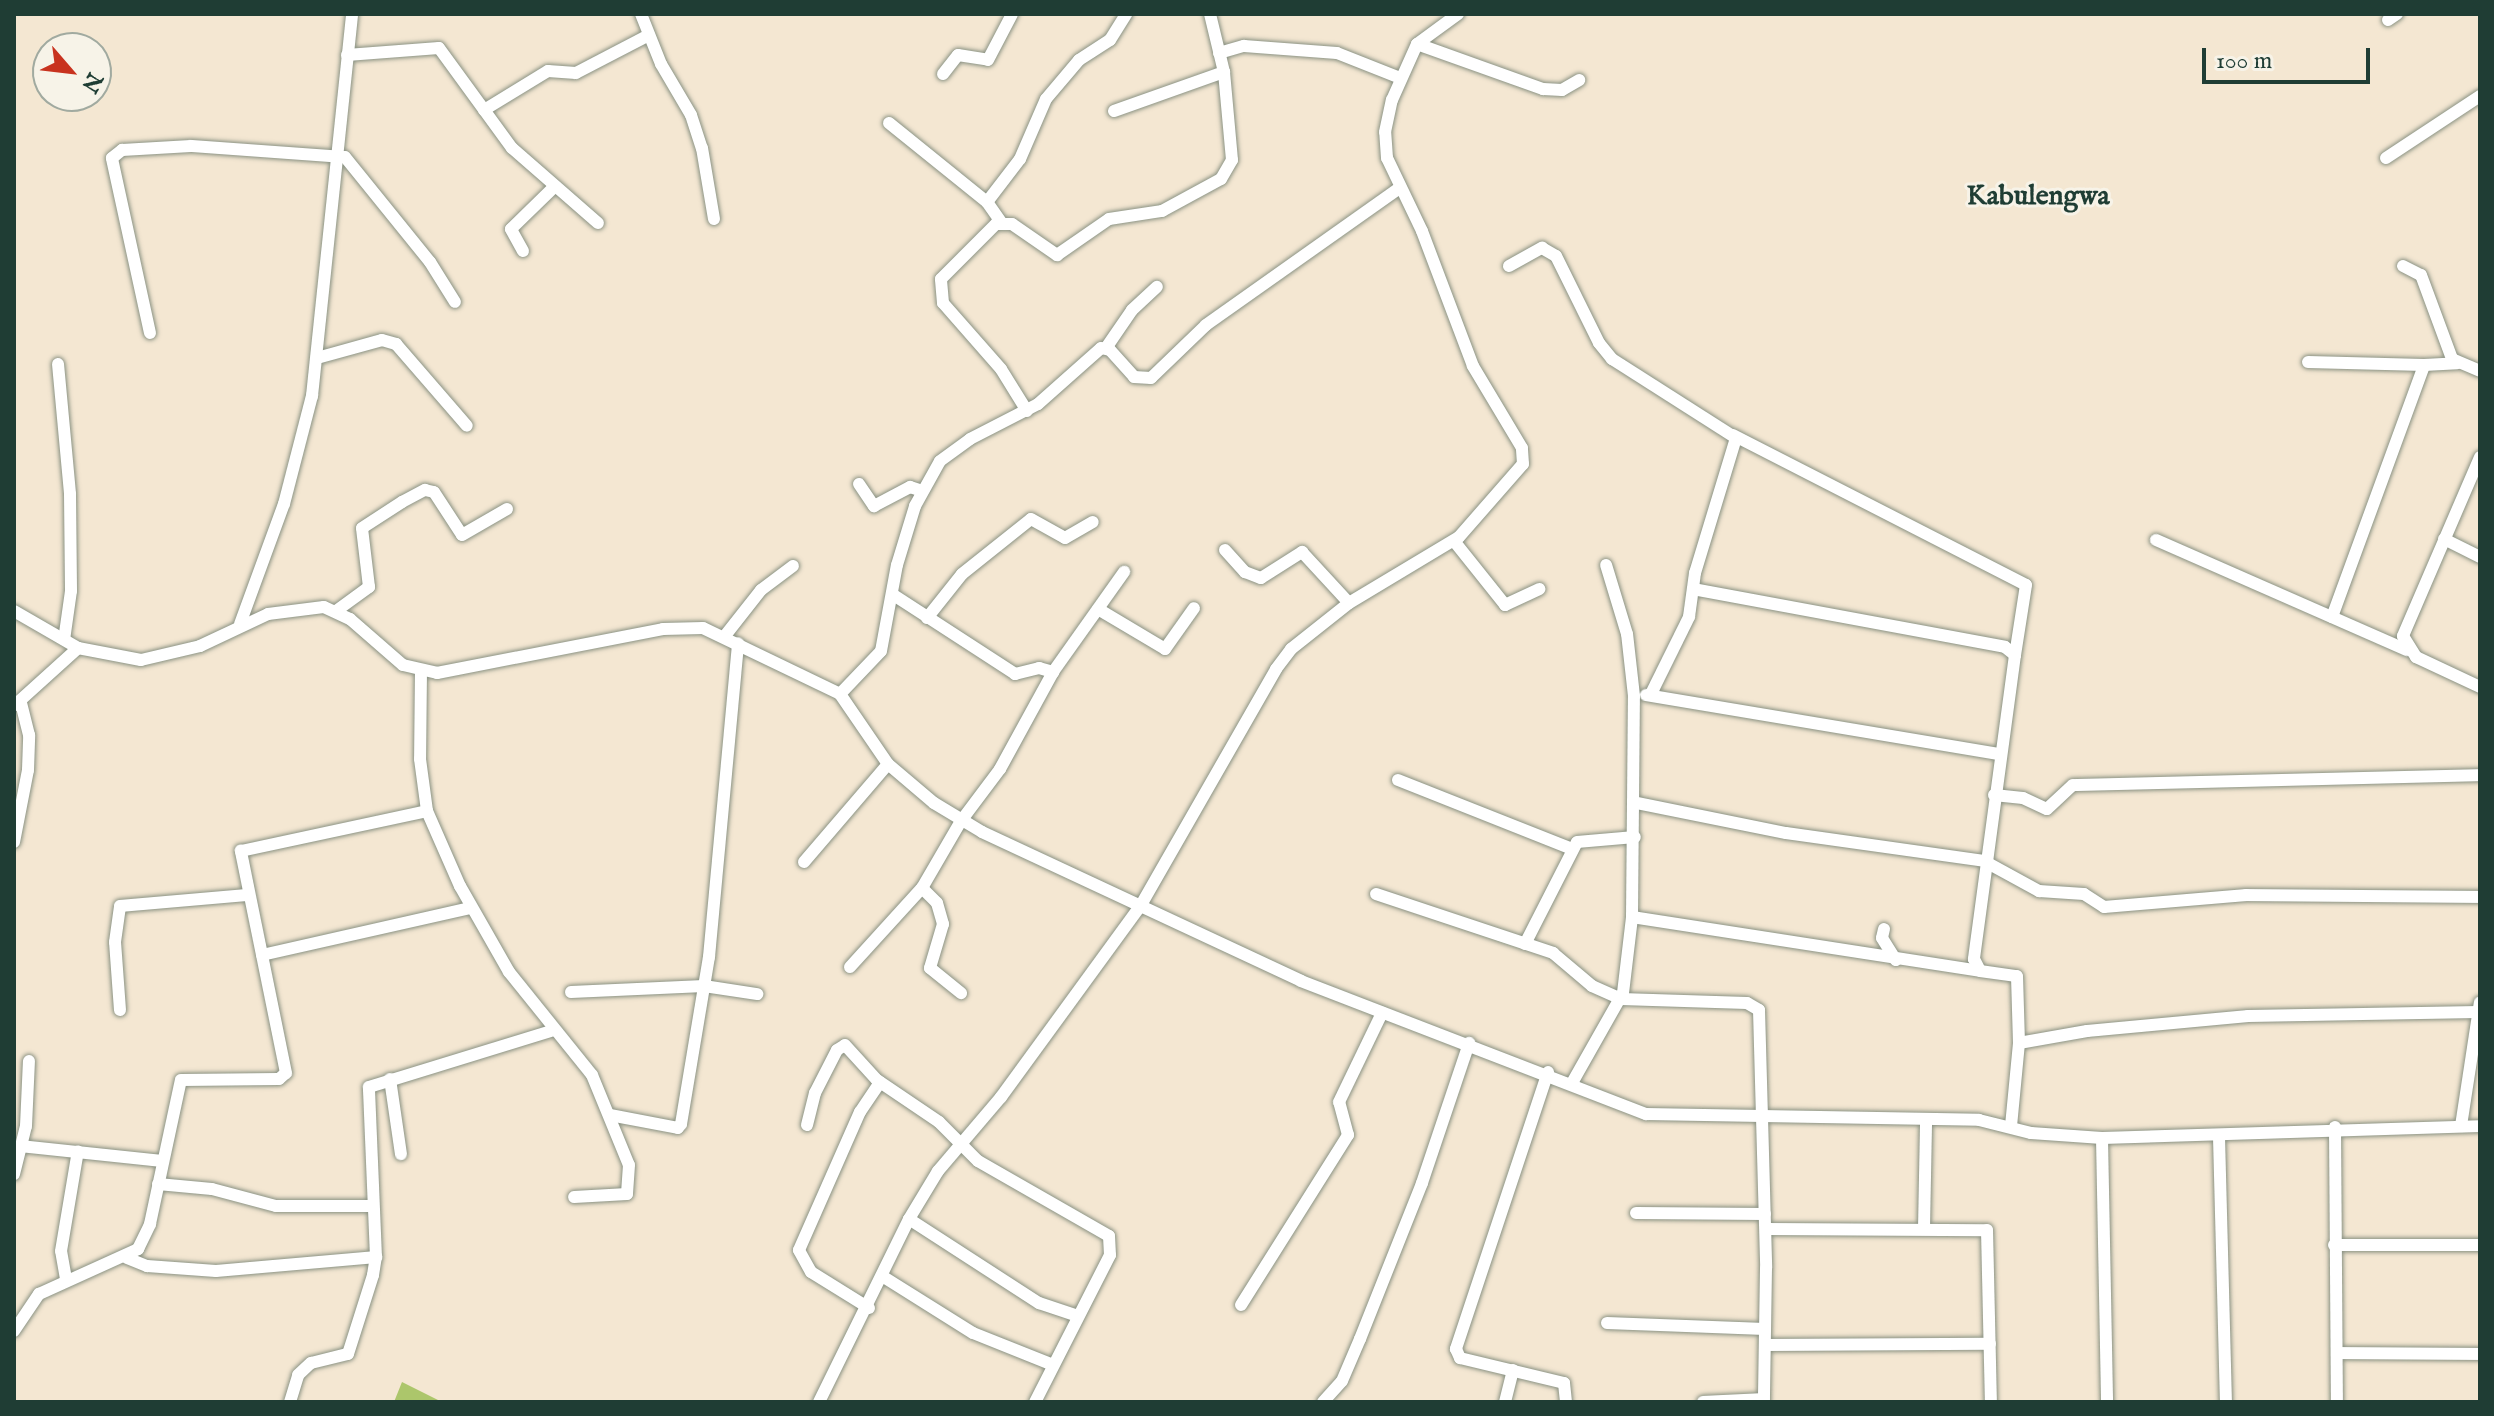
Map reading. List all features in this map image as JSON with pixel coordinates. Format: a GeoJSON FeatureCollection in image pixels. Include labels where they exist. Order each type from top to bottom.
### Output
{"type":"FeatureCollection","features":[{"type":"Feature","properties":{"kind":"street"},"geometry":{"type":"LineString","coordinates":[[240,624],[284,504],[317,358],[352,14]]}},
{"type":"Feature","properties":{"kind":"street"},"geometry":{"type":"LineString","coordinates":[[641,14],[691,115],[714,219]]}},
{"type":"Feature","properties":{"kind":"street"},"geometry":{"type":"LineString","coordinates":[[943,74],[958,55],[988,60],[1012,14]]}},
{"type":"Feature","properties":{"kind":"street"},"geometry":{"type":"LineString","coordinates":[[987,202],[1020,159],[1046,99],[1079,60],[1110,40],[1126,14]]}},
{"type":"Feature","properties":{"kind":"street"},"geometry":{"type":"LineString","coordinates":[[889,123],[987,202],[1001,222],[1057,255],[1109,219],[1162,211],[1213,185],[1232,160],[1224,72],[1210,14]]}},
{"type":"Feature","properties":{"kind":"street"},"geometry":{"type":"LineString","coordinates":[[819,1402],[869,1308],[909,1219],[961,1144],[1141,905],[1276,669],[1291,649],[1349,603],[1454,541],[1517,473],[1524,455],[1473,366],[1422,231],[1398,189],[1385,132],[1400,78],[1417,44],[1458,14]]}},
{"type":"Feature","properties":{"kind":"street"},"geometry":{"type":"LineString","coordinates":[[484,110],[548,71],[576,73],[649,35]]}},
{"type":"Feature","properties":{"kind":"street"},"geometry":{"type":"LineString","coordinates":[[1417,44],[1543,89],[1562,90],[1579,80]]}},
{"type":"Feature","properties":{"kind":"street"},"geometry":{"type":"LineString","coordinates":[[347,55],[435,46],[461,73],[512,148],[598,223]]}},
{"type":"Feature","properties":{"kind":"street"},"geometry":{"type":"LineString","coordinates":[[1219,53],[1244,46],[1337,53],[1400,78]]}},
{"type":"Feature","properties":{"kind":"street"},"geometry":{"type":"LineString","coordinates":[[1114,111],[1224,72]]}},
{"type":"Feature","properties":{"kind":"street"},"geometry":{"type":"LineString","coordinates":[[2386,158],[2480,96]]}},
{"type":"Feature","properties":{"kind":"street"},"geometry":{"type":"LineString","coordinates":[[150,333],[112,158],[116,152],[191,146],[348,158],[455,302]]}},
{"type":"Feature","properties":{"kind":"street"},"geometry":{"type":"LineString","coordinates":[[523,251],[511,229],[554,187]]}},
{"type":"Feature","properties":{"kind":"street"},"geometry":{"type":"LineString","coordinates":[[1106,348],[1134,377],[1151,378],[1206,325],[1398,189]]}},
{"type":"Feature","properties":{"kind":"street"},"geometry":{"type":"LineString","coordinates":[[1001,222],[981,235],[941,279],[939,296],[1001,369],[1027,411]]}},
{"type":"Feature","properties":{"kind":"street"},"geometry":{"type":"LineString","coordinates":[[1509,266],[1542,248],[1556,256],[1599,343],[1612,359],[1733,435],[2026,585],[1997,754],[1984,861],[1974,959],[1980,971]]}},
{"type":"Feature","properties":{"kind":"street"},"geometry":{"type":"LineString","coordinates":[[2403,266],[2421,275],[2457,363]]}},
{"type":"Feature","properties":{"kind":"street"},"geometry":{"type":"LineString","coordinates":[[840,694],[881,651],[892,594],[922,491],[940,461],[1027,411],[1092,353],[1106,348],[1132,310],[1157,287]]}},
{"type":"Feature","properties":{"kind":"street"},"geometry":{"type":"LineString","coordinates":[[317,358],[382,340],[396,344],[467,426]]}},
{"type":"Feature","properties":{"kind":"street"},"geometry":{"type":"LineString","coordinates":[[2308,362],[2457,363],[2480,371]]}},
{"type":"Feature","properties":{"kind":"street"},"geometry":{"type":"LineString","coordinates":[[58,364],[70,494],[71,591],[64,640]]}},
{"type":"Feature","properties":{"kind":"street"},"geometry":{"type":"LineString","coordinates":[[2332,617],[2424,365]]}},
{"type":"Feature","properties":{"kind":"street"},"geometry":{"type":"LineString","coordinates":[[1651,694],[1689,617],[1693,589],[1736,448],[1733,435]]}},
{"type":"Feature","properties":{"kind":"street"},"geometry":{"type":"LineString","coordinates":[[2407,650],[2403,636],[2480,457]]}},
{"type":"Feature","properties":{"kind":"street"},"geometry":{"type":"LineString","coordinates":[[859,484],[874,506],[910,487],[922,491]]}},
{"type":"Feature","properties":{"kind":"street"},"geometry":{"type":"LineString","coordinates":[[336,611],[369,587],[362,528],[410,497],[425,490],[434,492],[462,535],[507,509]]}},
{"type":"Feature","properties":{"kind":"street"},"geometry":{"type":"LineString","coordinates":[[927,618],[962,574],[1031,519],[1065,538],[1093,522]]}},
{"type":"Feature","properties":{"kind":"street"},"geometry":{"type":"LineString","coordinates":[[2444,539],[2480,557]]}},
{"type":"Feature","properties":{"kind":"street"},"geometry":{"type":"LineString","coordinates":[[2156,540],[2407,650],[2480,687]]}},
{"type":"Feature","properties":{"kind":"street"},"geometry":{"type":"LineString","coordinates":[[1454,541],[1505,605],[1539,589]]}},
{"type":"Feature","properties":{"kind":"street"},"geometry":{"type":"LineString","coordinates":[[1225,550],[1245,572],[1261,578],[1302,552],[1349,603]]}},
{"type":"Feature","properties":{"kind":"street"},"geometry":{"type":"LineString","coordinates":[[1572,1083],[1621,999],[1632,917],[1637,803],[1634,696],[1627,634],[1606,565]]}},
{"type":"Feature","properties":{"kind":"street"},"geometry":{"type":"LineString","coordinates":[[724,637],[761,590],[793,566]]}},
{"type":"Feature","properties":{"kind":"street"},"geometry":{"type":"LineString","coordinates":[[850,967],[922,888],[961,821],[1000,769],[1053,672],[1124,572]]}},
{"type":"Feature","properties":{"kind":"street"},"geometry":{"type":"LineString","coordinates":[[1693,589],[2005,647],[2015,655]]}},
{"type":"Feature","properties":{"kind":"street"},"geometry":{"type":"LineString","coordinates":[[892,594],[1015,674],[1039,668],[1053,672]]}},
{"type":"Feature","properties":{"kind":"street"},"geometry":{"type":"LineString","coordinates":[[14,611],[78,648],[156,658],[200,646],[240,624],[302,606],[336,611],[390,657],[421,670],[456,671],[677,626],[724,637],[840,694],[888,764],[961,821],[1276,970],[1382,1013],[1548,1072],[1646,1114],[1926,1122],[1979,1120],[2031,1133],[2102,1138],[2219,1137],[2335,1127],[2480,1126]]}},
{"type":"Feature","properties":{"kind":"street"},"geometry":{"type":"LineString","coordinates":[[1098,609],[1165,649],[1194,608]]}},
{"type":"Feature","properties":{"kind":"street"},"geometry":{"type":"LineString","coordinates":[[610,1115],[680,1127],[704,986],[736,707],[738,643]]}},
{"type":"Feature","properties":{"kind":"street"},"geometry":{"type":"LineString","coordinates":[[14,842],[28,770],[29,735],[17,704],[78,648]]}},
{"type":"Feature","properties":{"kind":"street"},"geometry":{"type":"LineString","coordinates":[[421,670],[420,759],[427,811],[471,908],[551,1031],[592,1075],[629,1165],[627,1194],[574,1197]]}},
{"type":"Feature","properties":{"kind":"street"},"geometry":{"type":"LineString","coordinates":[[1634,696],[1651,694],[1997,754]]}},
{"type":"Feature","properties":{"kind":"street"},"geometry":{"type":"LineString","coordinates":[[804,862],[888,764]]}},
{"type":"Feature","properties":{"kind":"street"},"geometry":{"type":"LineString","coordinates":[[1994,795],[2023,798],[2047,809],[2073,785],[2480,775]]}},
{"type":"Feature","properties":{"kind":"street"},"geometry":{"type":"LineString","coordinates":[[1398,780],[1572,849]]}},
{"type":"Feature","properties":{"kind":"street"},"geometry":{"type":"LineString","coordinates":[[1637,803],[1786,833],[1984,861],[2039,891],[2084,894],[2104,907],[2246,895],[2480,897]]}},
{"type":"Feature","properties":{"kind":"street"},"geometry":{"type":"LineString","coordinates":[[14,1331],[33,1299],[66,1279],[127,1258],[146,1234],[175,1089],[185,1077],[279,1079],[286,1073],[239,859],[245,848],[427,811]]}},
{"type":"Feature","properties":{"kind":"street"},"geometry":{"type":"LineString","coordinates":[[1525,944],[1572,849],[1581,840],[1635,837]]}},
{"type":"Feature","properties":{"kind":"street"},"geometry":{"type":"LineString","coordinates":[[922,888],[937,903],[943,924],[930,968],[961,993]]}},
{"type":"Feature","properties":{"kind":"street"},"geometry":{"type":"LineString","coordinates":[[1376,894],[1553,953],[1592,986],[1621,999],[1747,1003],[1759,1010],[1766,1229],[1764,1400],[1703,1402]]}},
{"type":"Feature","properties":{"kind":"street"},"geometry":{"type":"LineString","coordinates":[[120,1010],[115,942],[120,906],[247,895]]}},
{"type":"Feature","properties":{"kind":"street"},"geometry":{"type":"LineString","coordinates":[[262,955],[471,908]]}},
{"type":"Feature","properties":{"kind":"street"},"geometry":{"type":"LineString","coordinates":[[1632,917],[1896,960],[2017,976],[2019,1043],[2011,1126]]}},
{"type":"Feature","properties":{"kind":"street"},"geometry":{"type":"LineString","coordinates":[[1884,929],[1882,938],[1896,960]]}},
{"type":"Feature","properties":{"kind":"street"},"geometry":{"type":"LineString","coordinates":[[571,992],[704,986],[757,994]]}},
{"type":"Feature","properties":{"kind":"street"},"geometry":{"type":"LineString","coordinates":[[2019,1043],[2087,1031],[2248,1016],[2479,1007],[2461,1126]]}},
{"type":"Feature","properties":{"kind":"street"},"geometry":{"type":"LineString","coordinates":[[1241,1305],[1348,1135],[1339,1102],[1382,1013]]}},
{"type":"Feature","properties":{"kind":"street"},"geometry":{"type":"LineString","coordinates":[[290,1402],[298,1375],[311,1363],[348,1354],[376,1257],[365,1095],[369,1087],[551,1031]]}},
{"type":"Feature","properties":{"kind":"street"},"geometry":{"type":"LineString","coordinates":[[1323,1402],[1342,1381],[1354,1352],[1422,1183],[1469,1043]]}},
{"type":"Feature","properties":{"kind":"street"},"geometry":{"type":"LineString","coordinates":[[807,1125],[815,1093],[842,1044],[880,1082],[939,1122],[978,1161],[1109,1236],[1110,1255],[1035,1402]]}},
{"type":"Feature","properties":{"kind":"street"},"geometry":{"type":"LineString","coordinates":[[14,1174],[29,1061]]}},
{"type":"Feature","properties":{"kind":"street"},"geometry":{"type":"LineString","coordinates":[[1548,1072],[1456,1349],[1460,1358],[1564,1383],[1566,1402]]}},
{"type":"Feature","properties":{"kind":"street"},"geometry":{"type":"LineString","coordinates":[[390,1079],[401,1154]]}},
{"type":"Feature","properties":{"kind":"street"},"geometry":{"type":"LineString","coordinates":[[869,1308],[811,1272],[799,1250],[860,1112],[880,1082]]}},
{"type":"Feature","properties":{"kind":"street"},"geometry":{"type":"LineString","coordinates":[[1924,1229],[1926,1122]]}},
{"type":"Feature","properties":{"kind":"street"},"geometry":{"type":"LineString","coordinates":[[2335,1127],[2337,1402]]}},
{"type":"Feature","properties":{"kind":"street"},"geometry":{"type":"LineString","coordinates":[[2219,1137],[2226,1402]]}},
{"type":"Feature","properties":{"kind":"street"},"geometry":{"type":"LineString","coordinates":[[2102,1138],[2107,1402]]}},
{"type":"Feature","properties":{"kind":"street"},"geometry":{"type":"LineString","coordinates":[[20,1146],[162,1161]]}},
{"type":"Feature","properties":{"kind":"street"},"geometry":{"type":"LineString","coordinates":[[66,1279],[61,1251],[78,1151]]}},
{"type":"Feature","properties":{"kind":"street"},"geometry":{"type":"LineString","coordinates":[[158,1184],[212,1189],[276,1206],[371,1206]]}},
{"type":"Feature","properties":{"kind":"street"},"geometry":{"type":"LineString","coordinates":[[1636,1213],[1765,1214]]}},
{"type":"Feature","properties":{"kind":"street"},"geometry":{"type":"LineString","coordinates":[[909,1219],[1039,1303],[1078,1316]]}},
{"type":"Feature","properties":{"kind":"street"},"geometry":{"type":"LineString","coordinates":[[1766,1229],[1924,1229],[1990,1233],[1991,1402]]}},
{"type":"Feature","properties":{"kind":"street"},"geometry":{"type":"LineString","coordinates":[[2334,1245],[2480,1245]]}},
{"type":"Feature","properties":{"kind":"street"},"geometry":{"type":"LineString","coordinates":[[127,1258],[147,1266],[216,1271],[376,1257]]}},
{"type":"Feature","properties":{"kind":"street"},"geometry":{"type":"LineString","coordinates":[[882,1276],[973,1333],[1053,1365]]}},
{"type":"Feature","properties":{"kind":"street"},"geometry":{"type":"LineString","coordinates":[[1607,1323],[1765,1329]]}},
{"type":"Feature","properties":{"kind":"street"},"geometry":{"type":"LineString","coordinates":[[1765,1345],[1990,1344]]}},
{"type":"Feature","properties":{"kind":"street"},"geometry":{"type":"LineString","coordinates":[[2337,1353],[2480,1354]]}},
{"type":"Feature","properties":{"kind":"street"},"geometry":{"type":"LineString","coordinates":[[1505,1402],[1513,1370]]}},
{"type":"Feature","properties":{"kind":"green space"},"geometry":{"type":"Polygon","coordinates":[[[402,1382],[442,1402],[394,1402],[402,1382]]]}},
{"type":"Feature","properties":{"kind":"district","name":"Kabulengwa"},"geometry":{"type":"Point","coordinates":[2038,197]}}]}
